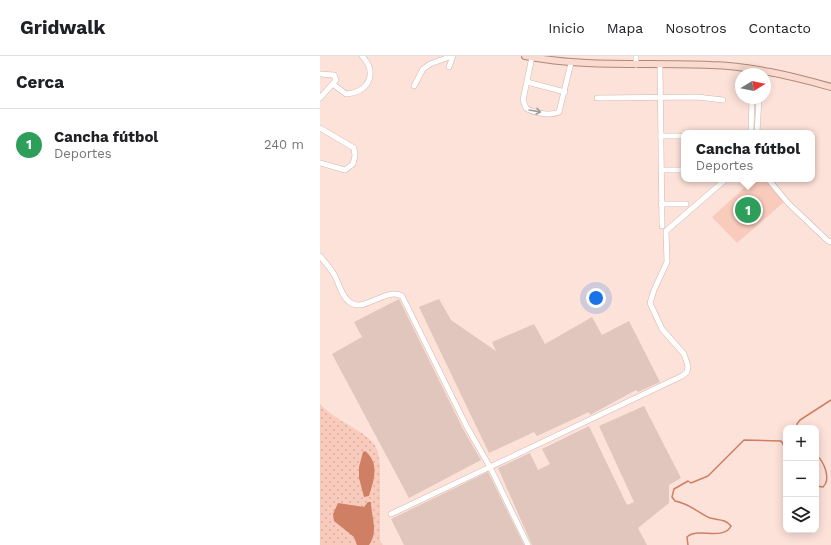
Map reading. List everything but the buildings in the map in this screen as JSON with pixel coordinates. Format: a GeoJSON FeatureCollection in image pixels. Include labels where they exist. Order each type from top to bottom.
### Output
{"type":"FeatureCollection","features":[{"type":"Feature","properties":{"kind":"main road"},"geometry":{"type":"LineString","coordinates":[[525,56],[571,63],[712,65],[735,69]]}},
{"type":"Feature","properties":{"kind":"main road"},"geometry":{"type":"LineString","coordinates":[[771,75],[831,87]]}},
{"type":"Feature","properties":{"kind":"street"},"geometry":{"type":"LineString","coordinates":[[334,85],[346,94],[357,92],[365,88],[368,84],[369,70],[366,60],[362,56]]}},
{"type":"Feature","properties":{"kind":"street"},"geometry":{"type":"LineString","coordinates":[[449,67],[453,56]]}},
{"type":"Feature","properties":{"kind":"street"},"geometry":{"type":"LineString","coordinates":[[414,86],[423,69],[430,64],[453,56]]}},
{"type":"Feature","properties":{"kind":"street"},"geometry":{"type":"LineString","coordinates":[[636,56],[636,65]]}},
{"type":"Feature","properties":{"kind":"street"},"geometry":{"type":"LineString","coordinates":[[532,57],[523,100],[526,108],[530,110],[557,114],[561,110],[571,63]]}},
{"type":"Feature","properties":{"kind":"street"},"geometry":{"type":"LineString","coordinates":[[660,65],[662,226]]}},
{"type":"Feature","properties":{"kind":"street"},"geometry":{"type":"LineString","coordinates":[[320,74],[334,75],[336,80],[334,85],[320,98]]}},
{"type":"Feature","properties":{"kind":"street"},"geometry":{"type":"LineString","coordinates":[[527,82],[565,92]]}},
{"type":"Feature","properties":{"kind":"street"},"geometry":{"type":"LineString","coordinates":[[596,98],[697,97],[723,100]]}},
{"type":"Feature","properties":{"kind":"street"},"geometry":{"type":"LineString","coordinates":[[751,130],[752,104]]}},
{"type":"Feature","properties":{"kind":"street"},"geometry":{"type":"LineString","coordinates":[[757,130],[759,104]]}},
{"type":"Feature","properties":{"kind":"street"},"geometry":{"type":"LineString","coordinates":[[320,128],[354,148],[355,151],[353,164],[345,170],[320,163]]}},
{"type":"Feature","properties":{"kind":"street"},"geometry":{"type":"LineString","coordinates":[[661,136],[681,136]]}},
{"type":"Feature","properties":{"kind":"street"},"geometry":{"type":"LineString","coordinates":[[661,170],[681,170]]}},
{"type":"Feature","properties":{"kind":"street"},"geometry":{"type":"LineString","coordinates":[[391,514],[682,376],[686,372],[688,366],[684,354],[662,329],[651,310],[651,298],[667,262],[666,232],[723,182]]}},
{"type":"Feature","properties":{"kind":"street"},"geometry":{"type":"LineString","coordinates":[[770,182],[788,203],[828,241],[831,242]]}},
{"type":"Feature","properties":{"kind":"street"},"geometry":{"type":"LineString","coordinates":[[661,204],[686,204]]}},
{"type":"Feature","properties":{"kind":"street"},"geometry":{"type":"LineString","coordinates":[[320,256],[335,276],[345,296],[352,304],[359,305],[392,294],[402,296],[467,427],[490,466],[528,545]]}},
{"type":"Feature","properties":{"kind":"shaded area"},"geometry":{"type":"Polygon","coordinates":[[[751,182],[767,182],[784,202],[737,243],[712,217],[751,182]]]}},
{"type":"Feature","properties":{"kind":"shaded area"},"geometry":{"type":"Polygon","coordinates":[[[320,404],[333,415],[363,434],[374,444],[376,448],[380,465],[380,541],[383,545],[320,545],[320,404]]]}},
{"type":"Feature","properties":{"kind":"shaded area"},"geometry":{"type":"Polygon","coordinates":[[[365,451],[373,461],[374,478],[369,496],[364,497],[359,478],[359,467],[363,452],[365,451]]]}},
{"type":"Feature","properties":{"kind":"shaded area"},"geometry":{"type":"Polygon","coordinates":[[[368,502],[371,502],[374,534],[369,545],[357,545],[354,537],[334,521],[333,514],[338,503],[364,507],[368,502]]]}},
{"type":"Feature","properties":{"kind":"waterway"},"geometry":{"type":"LineString","coordinates":[[797,425],[800,420],[831,400]]}},
{"type":"Feature","properties":{"kind":"waterway"},"geometry":{"type":"LineString","coordinates":[[688,545],[687,537],[691,534],[723,533],[731,526],[724,521],[705,516],[689,506],[675,501],[672,497],[674,489],[688,481],[691,483],[708,476],[744,440],[781,441],[783,444]]}},
{"type":"Feature","properties":{"kind":"waterway"},"geometry":{"type":"LineString","coordinates":[[819,458],[824,466],[827,476],[827,480],[823,487],[819,486]]}},
{"type":"Feature","properties":{"kind":"place","name":"Cancha fútbol"},"geometry":{"type":"Point","coordinates":[748,210]}}]}
